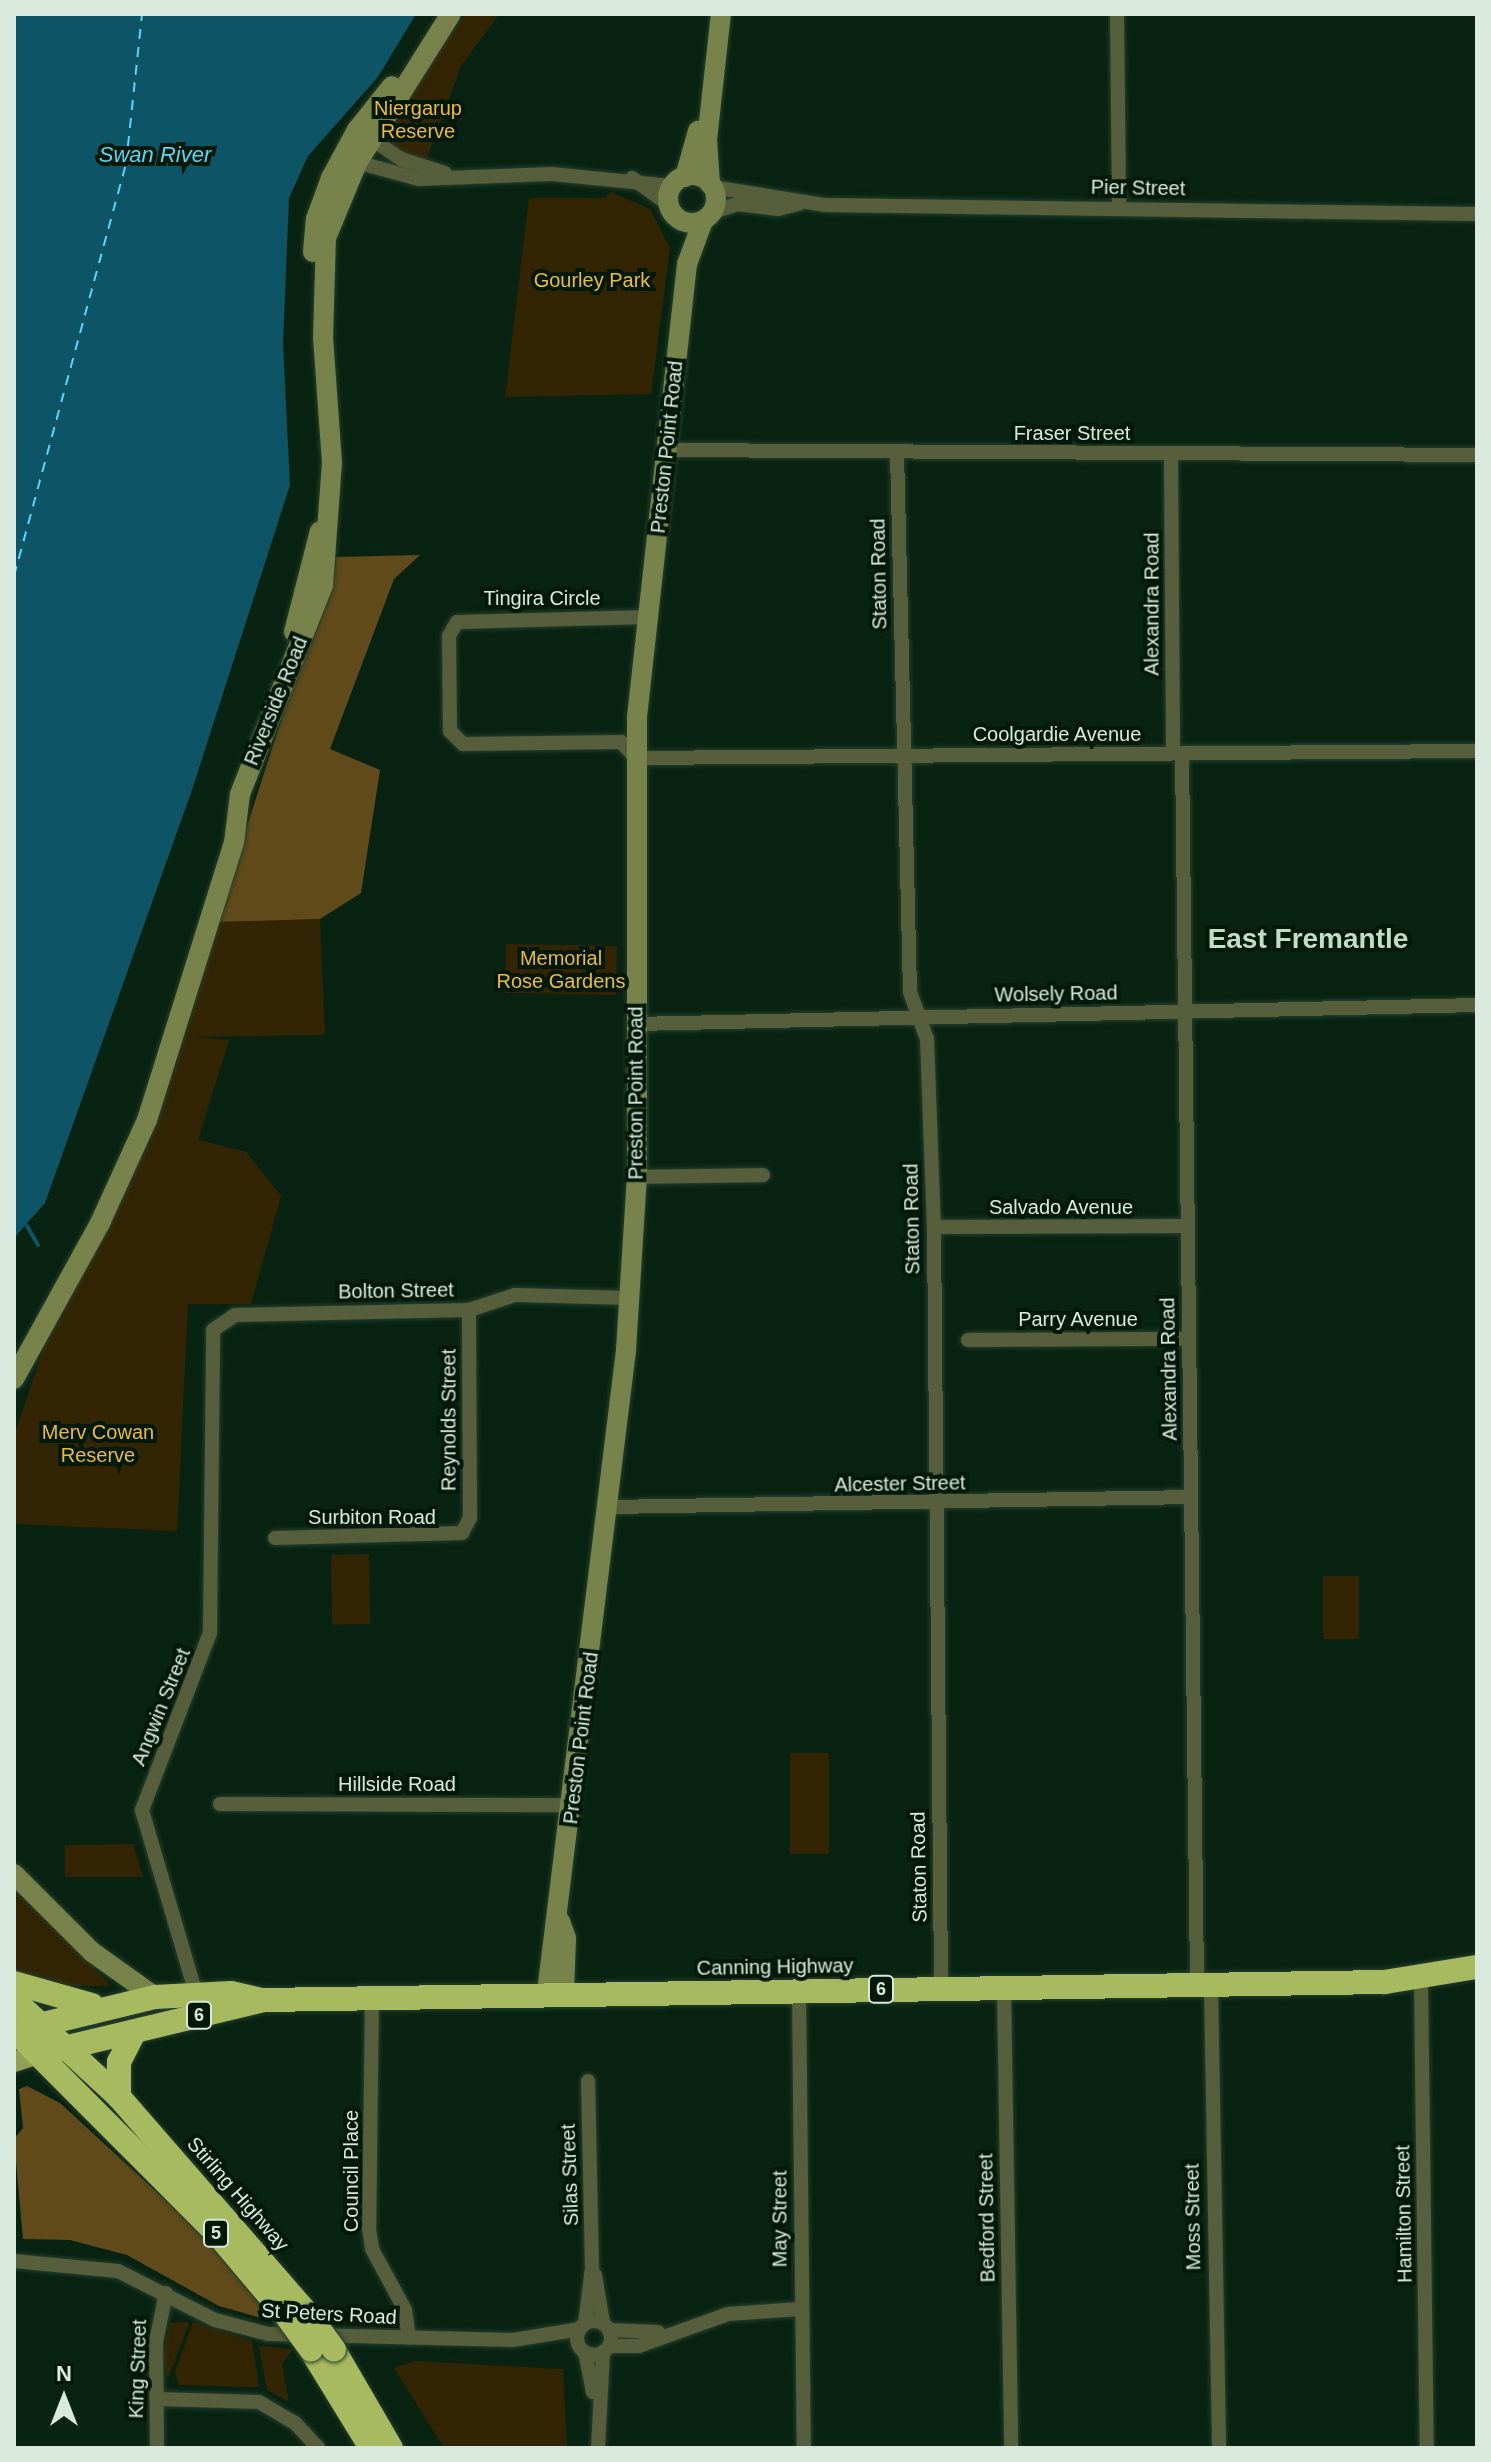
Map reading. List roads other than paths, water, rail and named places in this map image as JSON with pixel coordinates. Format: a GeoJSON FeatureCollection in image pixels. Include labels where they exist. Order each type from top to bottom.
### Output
{"type":"FeatureCollection","features":[{"type":"Feature","properties":{"kind":"highway","name":"Canning Highway"},"geometry":{"type":"LineString","coordinates":[[15,2031],[100,2007],[155,1997],[196,1994],[264,2000],[556,1992],[1421,1980],[1477,1967]]}},
{"type":"Feature","properties":{"kind":"highway"},"geometry":{"type":"LineString","coordinates":[[14,1983],[100,2007]]}},
{"type":"Feature","properties":{"kind":"highway","name":"Stirling Highway"},"geometry":{"type":"LineString","coordinates":[[14,2000],[119,2097],[299,2318],[391,2448]]}},
{"type":"Feature","properties":{"kind":"highway","name":"Canning Highway"},"geometry":{"type":"LineString","coordinates":[[39,2054],[264,2000]]}},
{"type":"Feature","properties":{"kind":"highway","name":"Stirling Highway"},"geometry":{"type":"LineString","coordinates":[[15,2031],[299,2318]]}},
{"type":"Feature","properties":{"kind":"highway"},"geometry":{"type":"LineString","coordinates":[[119,2097],[119,2062],[134,2032]]}},
{"type":"Feature","properties":{"kind":"highway","name":"Stirling Highway"},"geometry":{"type":"LineString","coordinates":[[322,2350],[371,2448]]}},
{"type":"Feature","properties":{"kind":"main road","name":"Canning Highway"},"geometry":{"type":"LineString","coordinates":[[14,2062],[39,2054]]}},
{"type":"Feature","properties":{"kind":"street","name":"Riverside Road"},"geometry":{"type":"LineString","coordinates":[[14,1363],[116,1176],[142,1113],[221,849],[226,804],[295,628],[322,508],[313,243],[322,200],[440,14]]}},
{"type":"Feature","properties":{"kind":"street","name":"Riverside Road"},"geometry":{"type":"LineString","coordinates":[[365,134],[451,14]]}},
{"type":"Feature","properties":{"kind":"street"},"geometry":{"type":"LineString","coordinates":[[676,189],[697,139],[711,14]]}},
{"type":"Feature","properties":{"kind":"street","name":"Preston Point Road"},"geometry":{"type":"LineString","coordinates":[[556,1992],[566,1938],[560,1921],[631,1298],[637,1177],[636,758],[648,617],[687,264],[712,185],[707,140],[721,14]]}},
{"type":"Feature","properties":{"kind":"street"},"geometry":{"type":"LineString","coordinates":[[1117,14],[1119,208]]}},
{"type":"Feature","properties":{"kind":"street"},"geometry":{"type":"LineString","coordinates":[[365,134],[401,159],[453,176]]}},
{"type":"Feature","properties":{"kind":"street","name":"Riverside Road"},"geometry":{"type":"LineString","coordinates":[[14,1379],[100,1223],[147,1120],[234,843],[240,794],[323,585],[332,449],[322,273],[327,234],[350,160]]}},
{"type":"Feature","properties":{"kind":"street"},"geometry":{"type":"LineString","coordinates":[[350,160],[419,179],[453,176],[632,178],[676,189],[712,185]]}},
{"type":"Feature","properties":{"kind":"street","name":"Pier Street"},"geometry":{"type":"LineString","coordinates":[[712,185],[798,204],[1477,214]]}},
{"type":"Feature","properties":{"kind":"street"},"geometry":{"type":"LineString","coordinates":[[676,189],[700,218]]}},
{"type":"Feature","properties":{"kind":"street","name":"Pier Street"},"geometry":{"type":"LineString","coordinates":[[700,218],[737,204],[778,209],[798,204]]}},
{"type":"Feature","properties":{"kind":"street","name":"Fraser Street"},"geometry":{"type":"LineString","coordinates":[[667,450],[1477,455]]}},
{"type":"Feature","properties":{"kind":"street","name":"Staton Road"},"geometry":{"type":"LineString","coordinates":[[897,452],[901,755],[910,992],[927,1039],[934,1227],[934,1504],[941,1989]]}},
{"type":"Feature","properties":{"kind":"street","name":"Alexandra Road"},"geometry":{"type":"LineString","coordinates":[[1171,454],[1185,1012],[1191,1497],[1204,1984]]}},
{"type":"Feature","properties":{"kind":"street","name":"Tingira Circle"},"geometry":{"type":"LineString","coordinates":[[636,758],[621,742],[463,744],[450,731],[449,636],[457,622],[473,618],[648,617]]}},
{"type":"Feature","properties":{"kind":"street","name":"Coolgardie Avenue"},"geometry":{"type":"LineString","coordinates":[[636,758],[1477,751]]}},
{"type":"Feature","properties":{"kind":"street","name":"Wolsely Road"},"geometry":{"type":"LineString","coordinates":[[635,1024],[1477,1005]]}},
{"type":"Feature","properties":{"kind":"street"},"geometry":{"type":"LineString","coordinates":[[637,1177],[763,1175]]}},
{"type":"Feature","properties":{"kind":"street","name":"Salvado Avenue"},"geometry":{"type":"LineString","coordinates":[[934,1227],[1188,1226]]}},
{"type":"Feature","properties":{"kind":"street","name":"Bolton Street"},"geometry":{"type":"LineString","coordinates":[[213,1330],[235,1315],[469,1310],[515,1295],[631,1298]]}},
{"type":"Feature","properties":{"kind":"street","name":"Reynolds Street"},"geometry":{"type":"LineString","coordinates":[[466,1529],[469,1310]]}},
{"type":"Feature","properties":{"kind":"street","name":"Angwin Street"},"geometry":{"type":"LineString","coordinates":[[196,1994],[142,1810],[210,1633],[213,1330]]}},
{"type":"Feature","properties":{"kind":"street","name":"Parry Avenue"},"geometry":{"type":"LineString","coordinates":[[968,1340],[1189,1339]]}},
{"type":"Feature","properties":{"kind":"street","name":"Alcester Street"},"geometry":{"type":"LineString","coordinates":[[609,1507],[934,1504],[1191,1497]]}},
{"type":"Feature","properties":{"kind":"street","name":"Surbiton Road"},"geometry":{"type":"LineString","coordinates":[[275,1538],[449,1537],[466,1529]]}},
{"type":"Feature","properties":{"kind":"street","name":"Hillside Road"},"geometry":{"type":"LineString","coordinates":[[220,1804],[573,1805]]}},
{"type":"Feature","properties":{"kind":"street"},"geometry":{"type":"LineString","coordinates":[[14,1874],[80,1942],[155,1997]]}},
{"type":"Feature","properties":{"kind":"street","name":"Hamilton Street"},"geometry":{"type":"LineString","coordinates":[[1421,1980],[1427,2448]]}},
{"type":"Feature","properties":{"kind":"street","name":"Moss Street"},"geometry":{"type":"LineString","coordinates":[[1204,1984],[1219,2448]]}},
{"type":"Feature","properties":{"kind":"street","name":"Bedford Street"},"geometry":{"type":"LineString","coordinates":[[1004,1988],[1011,2448]]}},
{"type":"Feature","properties":{"kind":"street","name":"May Street"},"geometry":{"type":"LineString","coordinates":[[799,1990],[800,2314],[804,2448]]}},
{"type":"Feature","properties":{"kind":"street","name":"Council Place"},"geometry":{"type":"LineString","coordinates":[[372,1996],[369,2229],[372,2249],[405,2310],[409,2338]]}},
{"type":"Feature","properties":{"kind":"street","name":"Silas Street"},"geometry":{"type":"LineString","coordinates":[[582,2349],[582,2327],[592,2268],[588,2081]]}},
{"type":"Feature","properties":{"kind":"street","name":"St Peters Road"},"geometry":{"type":"LineString","coordinates":[[14,2261],[86,2264],[166,2293],[215,2320],[268,2334],[513,2340],[606,2349]]}},
{"type":"Feature","properties":{"kind":"street","name":"Silas Street"},"geometry":{"type":"LineString","coordinates":[[592,2268],[606,2327],[606,2349]]}},
{"type":"Feature","properties":{"kind":"street","name":"King Street"},"geometry":{"type":"LineString","coordinates":[[157,2448],[159,2315],[166,2293]]}},
{"type":"Feature","properties":{"kind":"street"},"geometry":{"type":"LineString","coordinates":[[598,2448],[597,2407],[606,2349],[639,2346],[718,2319],[800,2314]]}},
{"type":"Feature","properties":{"kind":"street","name":"St Peters Road"},"geometry":{"type":"LineString","coordinates":[[513,2340],[582,2327],[606,2327]]}},
{"type":"Feature","properties":{"kind":"street"},"geometry":{"type":"LineString","coordinates":[[606,2327],[670,2333]]}},
{"type":"Feature","properties":{"kind":"street"},"geometry":{"type":"LineString","coordinates":[[582,2349],[597,2407]]}},
{"type":"Feature","properties":{"kind":"street"},"geometry":{"type":"LineString","coordinates":[[157,2399],[259,2402],[295,2423],[318,2448]]}},
{"type":"Feature","properties":{"kind":"water","name":"Swan River"},"geometry":{"type":"Polygon","coordinates":[[[14,14],[416,14],[378,77],[308,156],[289,198],[283,343],[290,485],[192,790],[45,1203],[14,1238],[14,14]]]}},
{"type":"Feature","properties":{"kind":"waterway"},"geometry":{"type":"LineString","coordinates":[[27,1226],[38,1245]]}},
{"type":"Feature","properties":{"kind":"district","name":"East Fremantle"},"geometry":{"type":"Point","coordinates":[1308,939]}},
{"type":"Feature","properties":{"kind":"park label","name":"Niergarup Reserve"},"geometry":{"type":"Point","coordinates":[418,120]}},
{"type":"Feature","properties":{"kind":"park label","name":"Gourley Park"},"geometry":{"type":"Point","coordinates":[592,280]}},
{"type":"Feature","properties":{"kind":"park label","name":"Memorial Rose Gardens"},"geometry":{"type":"Point","coordinates":[561,970]}},
{"type":"Feature","properties":{"kind":"park label","name":"Merv Cowan Reserve"},"geometry":{"type":"Point","coordinates":[98,1444]}}]}
